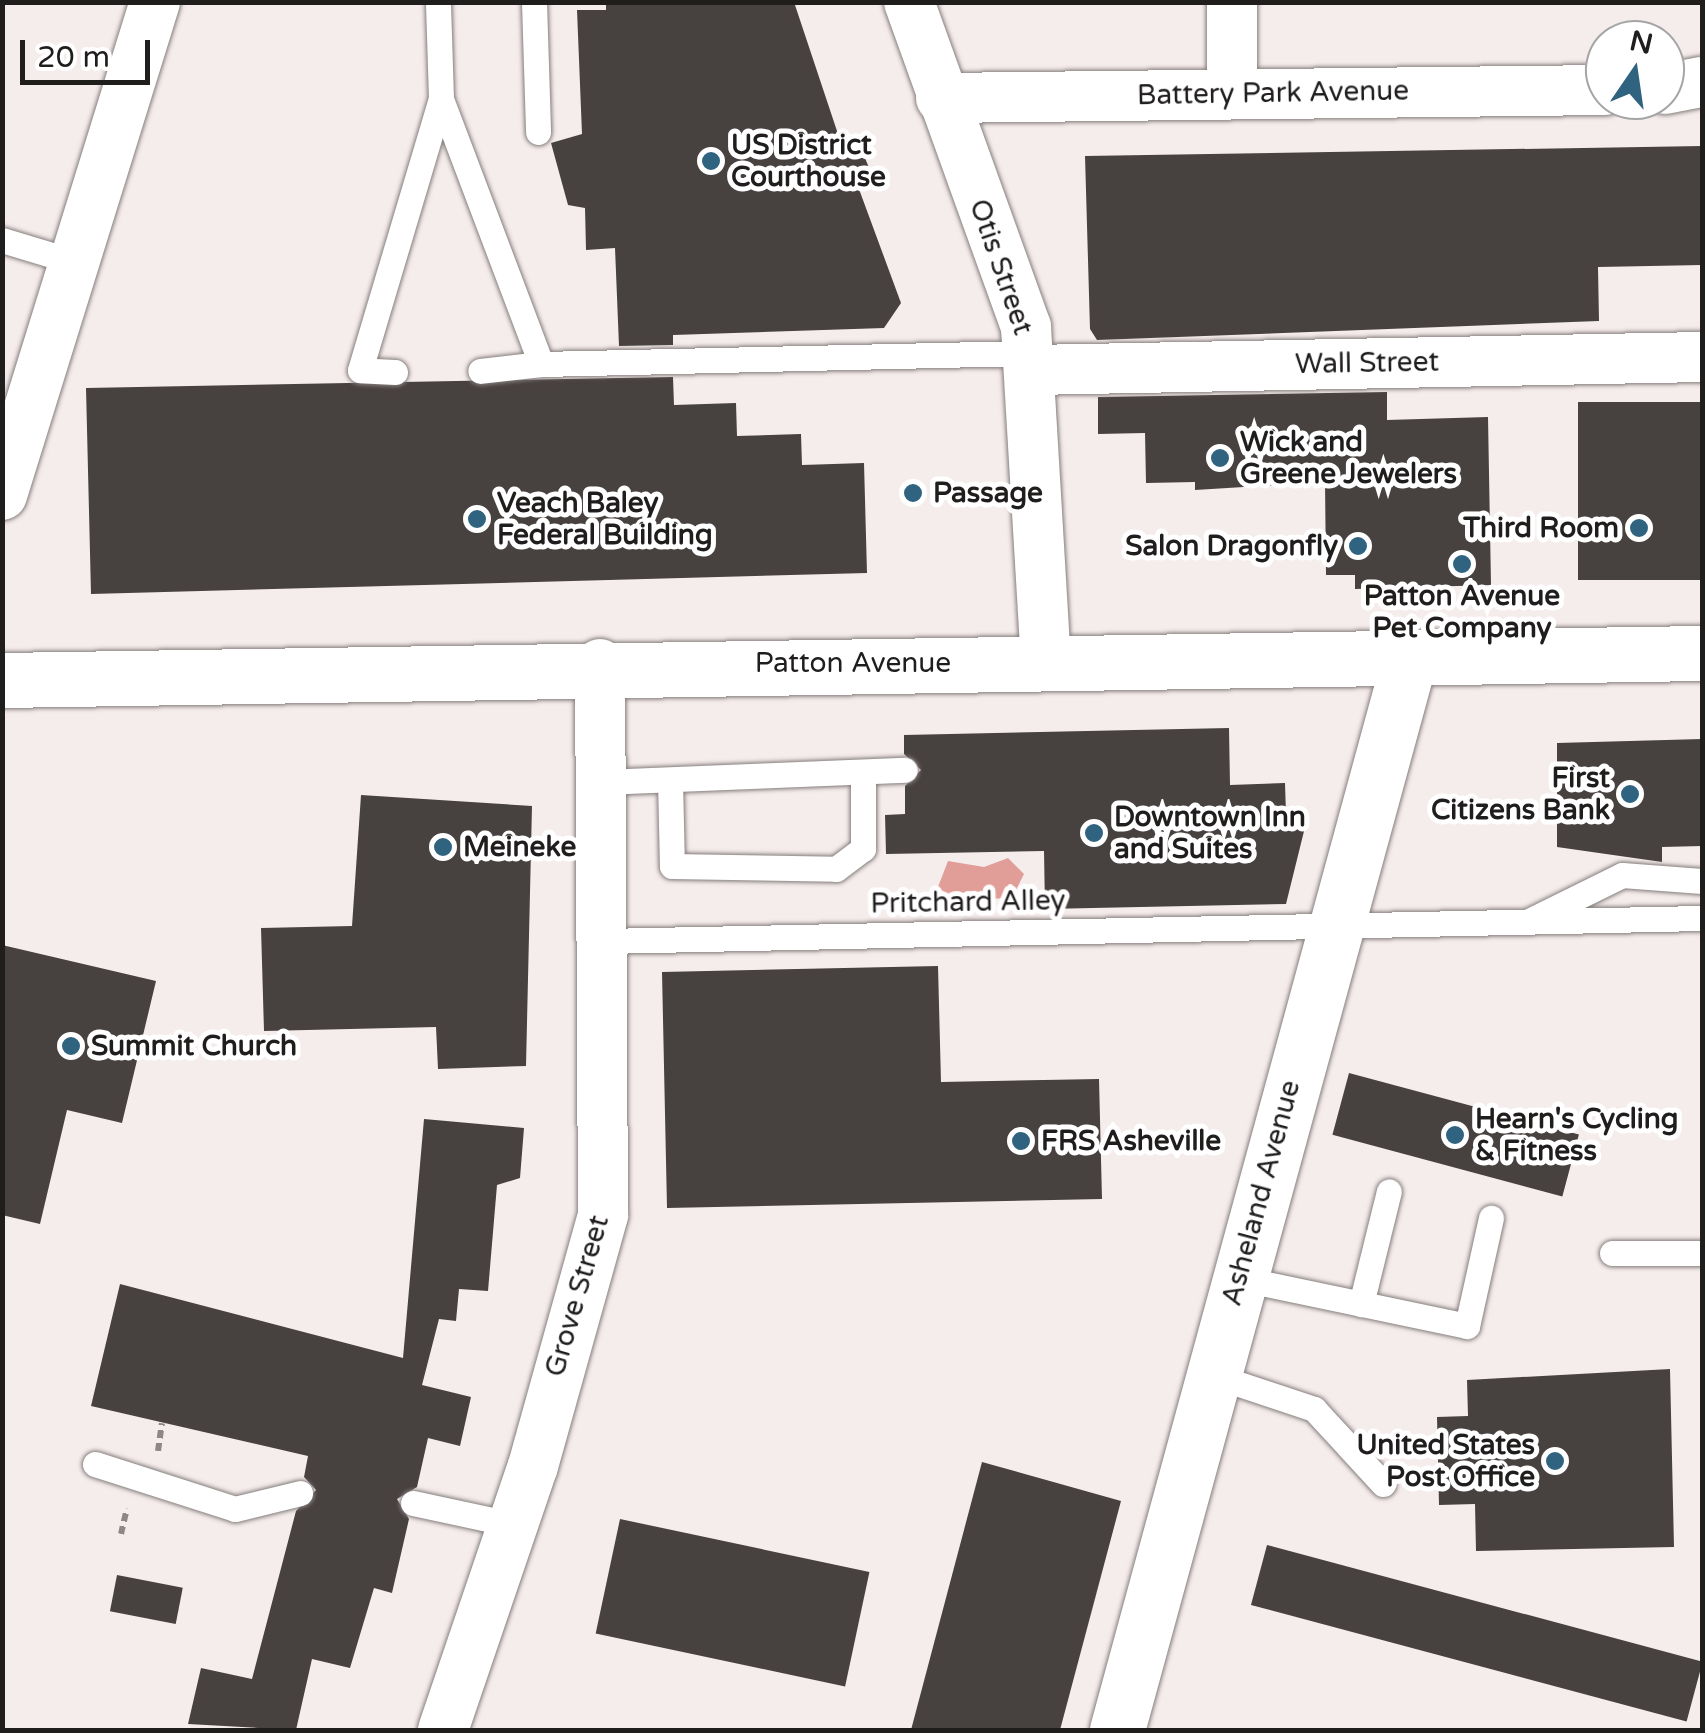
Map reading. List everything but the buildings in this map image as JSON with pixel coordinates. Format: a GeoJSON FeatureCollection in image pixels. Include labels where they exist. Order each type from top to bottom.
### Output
{"type":"FeatureCollection","features":[{"type":"Feature","properties":{"kind":"main road","name":"Patton Avenue"},"geometry":{"type":"LineString","coordinates":[[2,680],[600,664],[1046,663],[1702,653]]}},
{"type":"Feature","properties":{"kind":"main road","name":"Asheland Avenue"},"geometry":{"type":"LineString","coordinates":[[1117,1730],[1334,923],[1410,657]]}},
{"type":"Feature","properties":{"kind":"street"},"geometry":{"type":"LineString","coordinates":[[2,495],[155,2]]}},
{"type":"Feature","properties":{"kind":"street","name":"Otis Street"},"geometry":{"type":"LineString","coordinates":[[909,2],[1030,362],[1046,663]]}},
{"type":"Feature","properties":{"kind":"street"},"geometry":{"type":"LineString","coordinates":[[1232,2],[1232,93]]}},
{"type":"Feature","properties":{"kind":"street","name":"Battery Park Avenue"},"geometry":{"type":"LineString","coordinates":[[941,98],[1585,90]]}},
{"type":"Feature","properties":{"kind":"street","name":"Wall Street"},"geometry":{"type":"LineString","coordinates":[[1030,362],[1702,357]]}},
{"type":"Feature","properties":{"kind":"street","name":"Grove Street"},"geometry":{"type":"LineString","coordinates":[[443,1730],[511,1524],[602,1215],[600,664]]}},
{"type":"Feature","properties":{"kind":"lane"},"geometry":{"type":"LineString","coordinates":[[438,2],[442,100],[542,364]]}},
{"type":"Feature","properties":{"kind":"lane"},"geometry":{"type":"LineString","coordinates":[[534,2],[538,132]]}},
{"type":"Feature","properties":{"kind":"lane"},"geometry":{"type":"LineString","coordinates":[[395,372],[360,370],[442,100]]}},
{"type":"Feature","properties":{"kind":"lane"},"geometry":{"type":"LineString","coordinates":[[2,240],[75,262]]}},
{"type":"Feature","properties":{"kind":"lane"},"geometry":{"type":"LineString","coordinates":[[480,371],[542,364],[1030,362]]}},
{"type":"Feature","properties":{"kind":"lane"},"geometry":{"type":"LineString","coordinates":[[602,782],[862,776],[905,770]]}},
{"type":"Feature","properties":{"kind":"lane"},"geometry":{"type":"LineString","coordinates":[[670,780],[672,866],[836,869],[863,849],[862,776]]}},
{"type":"Feature","properties":{"kind":"lane"},"geometry":{"type":"LineString","coordinates":[[1530,920],[1622,875],[1702,881]]}},
{"type":"Feature","properties":{"kind":"lane","name":"Pritchard Alley"},"geometry":{"type":"LineString","coordinates":[[604,942],[1334,923],[1702,918]]}},
{"type":"Feature","properties":{"kind":"lane"},"geometry":{"type":"LineString","coordinates":[[1360,1304],[1389,1191]]}},
{"type":"Feature","properties":{"kind":"lane"},"geometry":{"type":"LineString","coordinates":[[1238,1278],[1466,1326],[1492,1218]]}},
{"type":"Feature","properties":{"kind":"lane"},"geometry":{"type":"LineString","coordinates":[[1612,1253],[1702,1253]]}},
{"type":"Feature","properties":{"kind":"lane"},"geometry":{"type":"LineString","coordinates":[[1212,1374],[1314,1409],[1383,1484]]}},
{"type":"Feature","properties":{"kind":"lane"},"geometry":{"type":"LineString","coordinates":[[95,1464],[235,1508],[300,1493]]}},
{"type":"Feature","properties":{"kind":"lane"},"geometry":{"type":"LineString","coordinates":[[413,1503],[511,1524]]}},
{"type":"Feature","properties":{"kind":"shaded area"},"geometry":{"type":"Polygon","coordinates":[[[1008,858],[1024,874],[1012,898],[954,900],[938,887],[948,861],[984,867],[1008,858]]]}},
{"type":"Feature","properties":{"kind":"place","name":"US District Courthouse"},"geometry":{"type":"Point","coordinates":[711,161]}},
{"type":"Feature","properties":{"kind":"place","name":"Wick and Greene Jewelers"},"geometry":{"type":"Point","coordinates":[1220,458]}},
{"type":"Feature","properties":{"kind":"place","name":"Passage"},"geometry":{"type":"Point","coordinates":[913,493]}},
{"type":"Feature","properties":{"kind":"place","name":"Veach Baley Federal Building"},"geometry":{"type":"Point","coordinates":[477,519]}},
{"type":"Feature","properties":{"kind":"place","name":"Third Room"},"geometry":{"type":"Point","coordinates":[1639,528]}},
{"type":"Feature","properties":{"kind":"place","name":"Salon Dragonfly"},"geometry":{"type":"Point","coordinates":[1358,546]}},
{"type":"Feature","properties":{"kind":"place","name":"Patton Avenue Pet Company"},"geometry":{"type":"Point","coordinates":[1462,564]}},
{"type":"Feature","properties":{"kind":"place","name":"First Citizens Bank"},"geometry":{"type":"Point","coordinates":[1630,794]}},
{"type":"Feature","properties":{"kind":"place","name":"Downtown Inn and Suites"},"geometry":{"type":"Point","coordinates":[1094,833]}},
{"type":"Feature","properties":{"kind":"place","name":"Meineke"},"geometry":{"type":"Point","coordinates":[443,847]}},
{"type":"Feature","properties":{"kind":"place","name":"Summit Church"},"geometry":{"type":"Point","coordinates":[71,1046]}},
{"type":"Feature","properties":{"kind":"place","name":"Hearn's Cycling & Fitness"},"geometry":{"type":"Point","coordinates":[1455,1135]}},
{"type":"Feature","properties":{"kind":"place","name":"FRS Asheville"},"geometry":{"type":"Point","coordinates":[1021,1141]}},
{"type":"Feature","properties":{"kind":"place","name":"United States Post Office"},"geometry":{"type":"Point","coordinates":[1555,1461]}}]}
